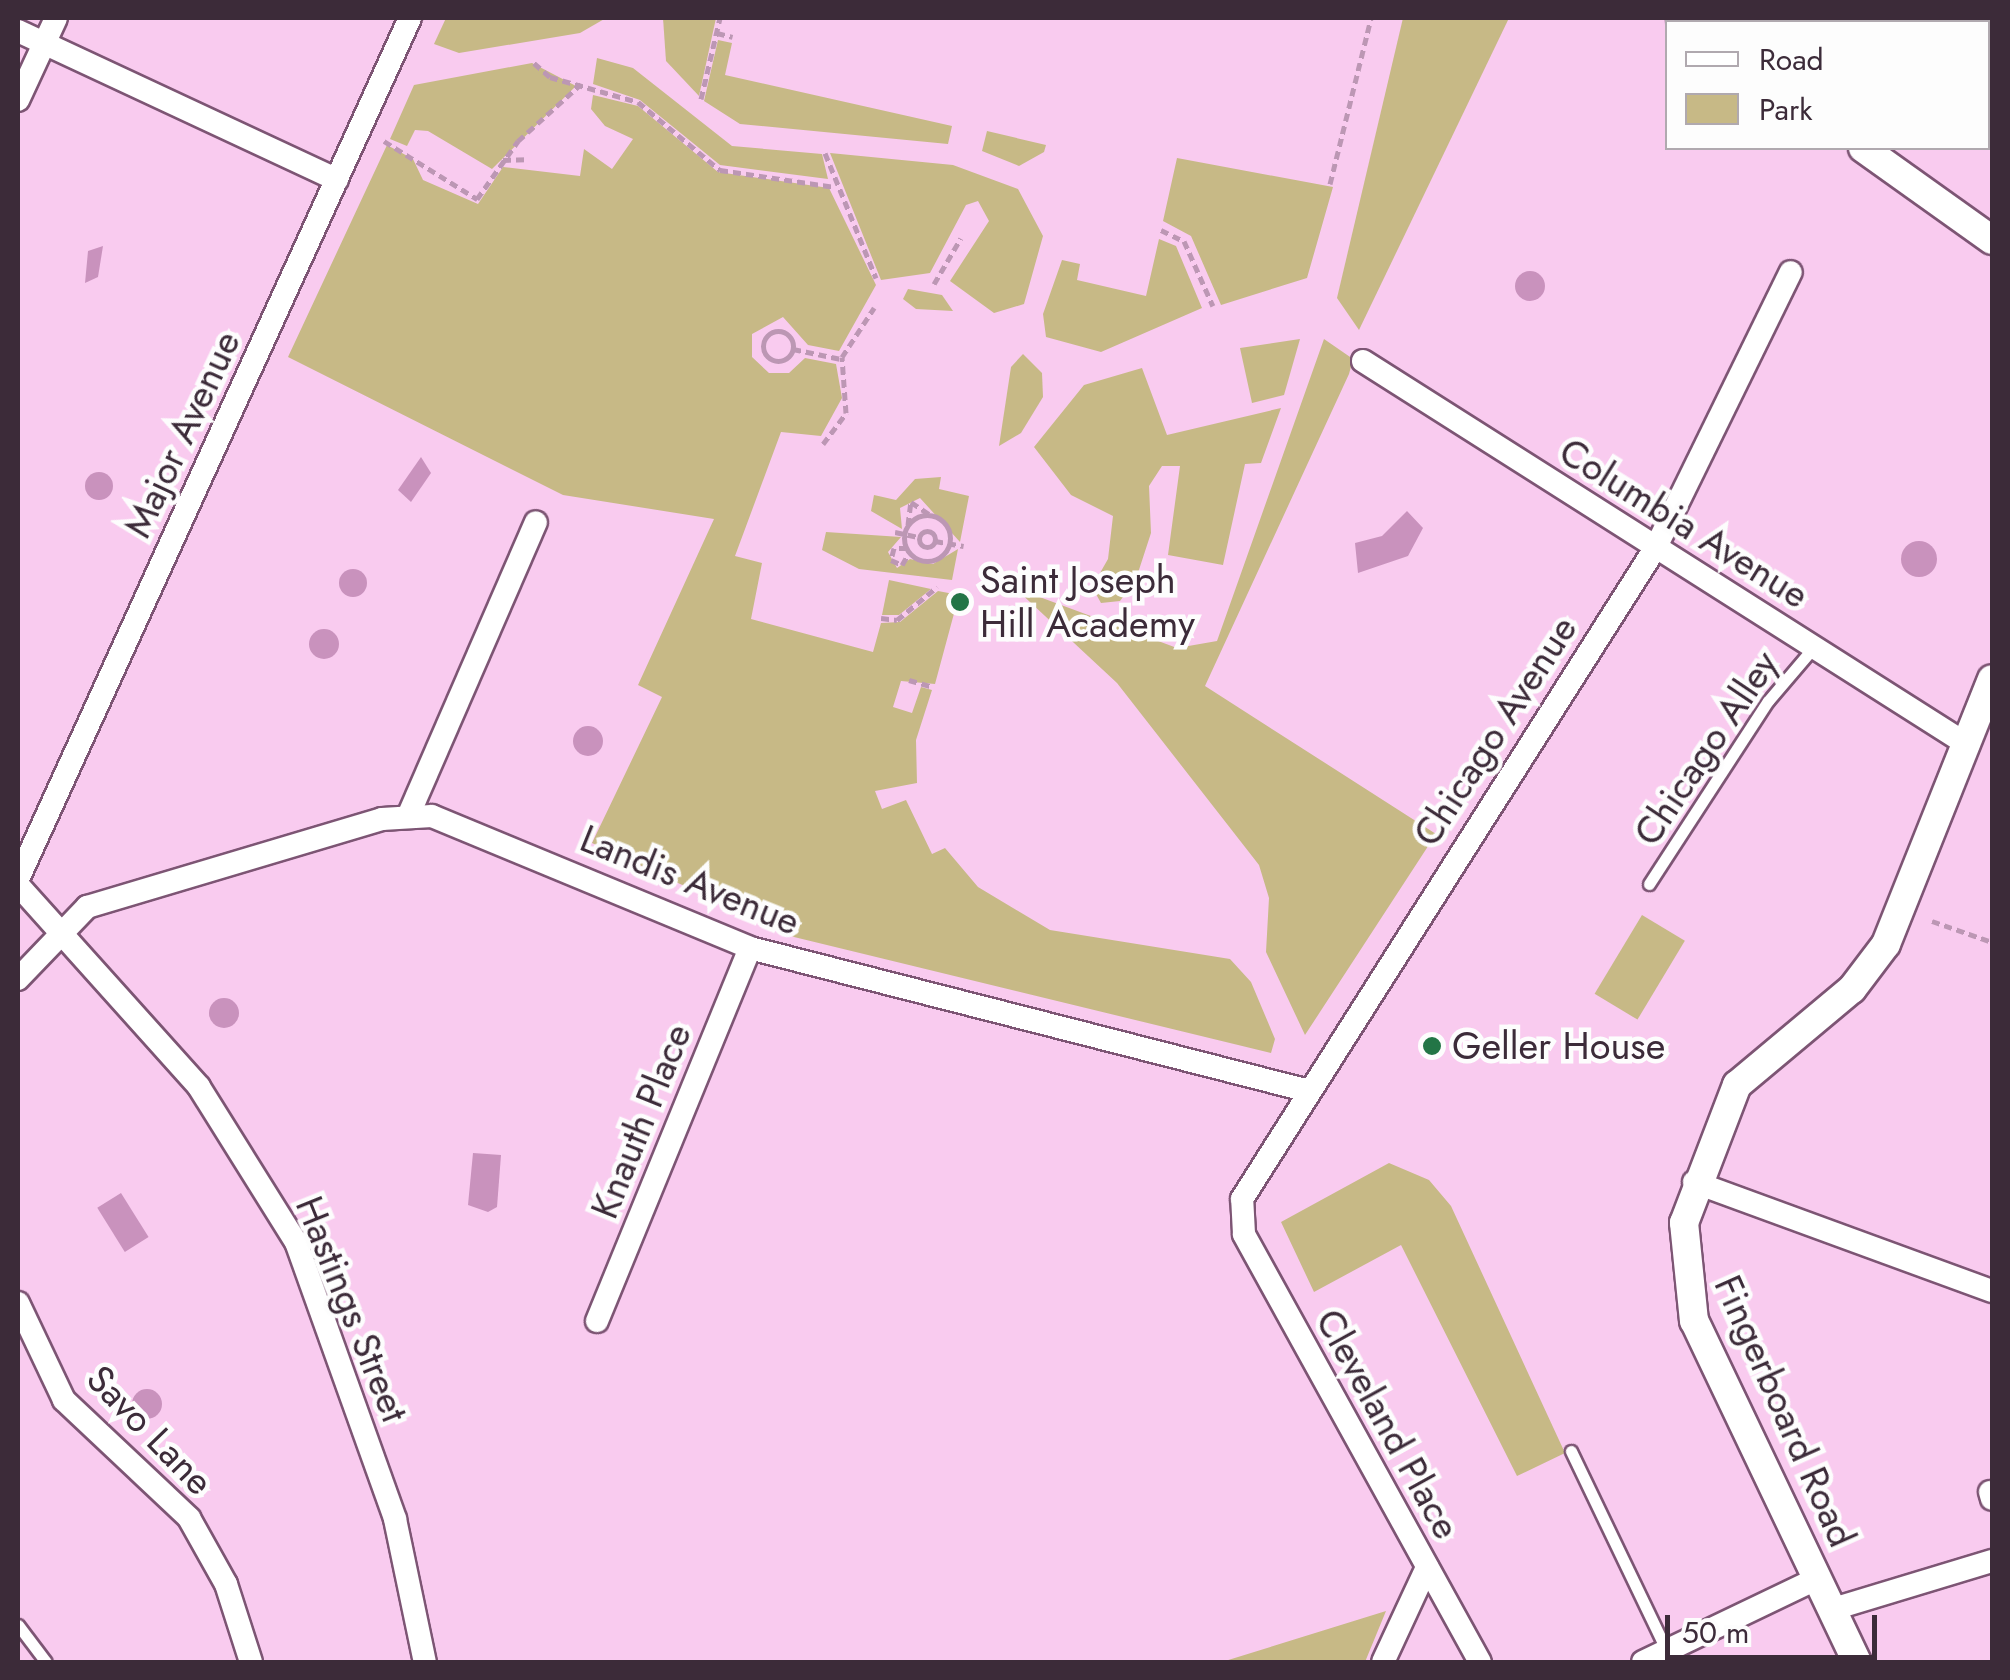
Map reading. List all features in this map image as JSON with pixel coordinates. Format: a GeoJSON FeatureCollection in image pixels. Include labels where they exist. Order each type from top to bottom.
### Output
{"type":"FeatureCollection","features":[{"type":"Feature","properties":{"kind":"street"},"geometry":{"type":"LineString","coordinates":[[18,100],[56,18]]}},
{"type":"Feature","properties":{"kind":"street","name":"Major Avenue"},"geometry":{"type":"LineString","coordinates":[[18,882],[410,18]]}},
{"type":"Feature","properties":{"kind":"street"},"geometry":{"type":"LineString","coordinates":[[18,32],[337,180]]}},
{"type":"Feature","properties":{"kind":"street"},"geometry":{"type":"LineString","coordinates":[[1866,150],[1992,240]]}},
{"type":"Feature","properties":{"kind":"street","name":"Chicago Avenue"},"geometry":{"type":"LineString","coordinates":[[1240,1218],[1305,1090],[1656,547],[1791,272]]}},
{"type":"Feature","properties":{"kind":"street","name":"Columbia Avenue"},"geometry":{"type":"LineString","coordinates":[[1363,360],[1968,745]]}},
{"type":"Feature","properties":{"kind":"street"},"geometry":{"type":"LineString","coordinates":[[408,814],[536,522]]}},
{"type":"Feature","properties":{"kind":"street","name":"Fingerboard Road"},"geometry":{"type":"LineString","coordinates":[[1858,1662],[1691,1311],[1682,1243],[1694,1182],[1738,1085],[1877,960],[1992,679]]}},
{"type":"Feature","properties":{"kind":"street","name":"Landis Avenue"},"geometry":{"type":"LineString","coordinates":[[62,928],[108,899],[408,814],[452,820],[750,948],[1305,1090]]}},
{"type":"Feature","properties":{"kind":"street","name":"Hastings Street"},"geometry":{"type":"LineString","coordinates":[[18,882],[200,1087],[296,1242],[394,1519],[426,1662]]}},
{"type":"Feature","properties":{"kind":"street"},"geometry":{"type":"LineString","coordinates":[[18,980],[62,928]]}},
{"type":"Feature","properties":{"kind":"street","name":"Knauth Place"},"geometry":{"type":"LineString","coordinates":[[597,1321],[750,948]]}},
{"type":"Feature","properties":{"kind":"street"},"geometry":{"type":"LineString","coordinates":[[1694,1182],[1992,1290]]}},
{"type":"Feature","properties":{"kind":"street","name":"Cleveland Place"},"geometry":{"type":"LineString","coordinates":[[1240,1218],[1480,1662]]}},
{"type":"Feature","properties":{"kind":"street","name":"Savo Lane"},"geometry":{"type":"LineString","coordinates":[[18,1303],[64,1400],[189,1518],[226,1584],[251,1662]]}},
{"type":"Feature","properties":{"kind":"street"},"geometry":{"type":"LineString","coordinates":[[1832,1609],[1992,1561]]}},
{"type":"Feature","properties":{"kind":"street"},"geometry":{"type":"LineString","coordinates":[[1383,1662],[1427,1567]]}},
{"type":"Feature","properties":{"kind":"street"},"geometry":{"type":"LineString","coordinates":[[1643,1662],[1673,1654],[1818,1578]]}},
{"type":"Feature","properties":{"kind":"lane","name":"Chicago Alley"},"geometry":{"type":"LineString","coordinates":[[1650,884],[1768,701],[1814,647]]}},
{"type":"Feature","properties":{"kind":"lane"},"geometry":{"type":"LineString","coordinates":[[1572,1451],[1673,1654]]}},
{"type":"Feature","properties":{"kind":"lane"},"geometry":{"type":"LineString","coordinates":[[18,1625],[46,1662]]}},
{"type":"Feature","properties":{"kind":"path"},"geometry":{"type":"LineString","coordinates":[[700,98],[720,18]]}},
{"type":"Feature","properties":{"kind":"path"},"geometry":{"type":"LineString","coordinates":[[1330,184],[1370,18]]}},
{"type":"Feature","properties":{"kind":"path"},"geometry":{"type":"LineString","coordinates":[[716,33],[733,37]]}},
{"type":"Feature","properties":{"kind":"path"},"geometry":{"type":"LineString","coordinates":[[534,62],[550,78],[638,102],[720,170],[835,187]]}},
{"type":"Feature","properties":{"kind":"path"},"geometry":{"type":"LineString","coordinates":[[384,141],[477,199],[502,160],[581,84]]}},
{"type":"Feature","properties":{"kind":"path"},"geometry":{"type":"LineString","coordinates":[[826,153],[835,187],[876,278]]}},
{"type":"Feature","properties":{"kind":"path"},"geometry":{"type":"LineString","coordinates":[[502,160],[528,160]]}},
{"type":"Feature","properties":{"kind":"path"},"geometry":{"type":"LineString","coordinates":[[1161,230],[1184,241],[1213,306]]}},
{"type":"Feature","properties":{"kind":"path"},"geometry":{"type":"LineString","coordinates":[[934,284],[961,238]]}},
{"type":"Feature","properties":{"kind":"path"},"geometry":{"type":"LineString","coordinates":[[823,444],[846,413],[841,360],[874,308]]}},
{"type":"Feature","properties":{"kind":"path"},"geometry":{"type":"LineString","coordinates":[[793,349],[782,331],[764,339],[772,360],[793,349],[841,360]]}},
{"type":"Feature","properties":{"kind":"path"},"geometry":{"type":"LineString","coordinates":[[922,561],[908,551],[905,534],[911,502],[931,516],[950,543]]}},
{"type":"Feature","properties":{"kind":"path"},"geometry":{"type":"LineString","coordinates":[[908,525],[931,516]]}},
{"type":"Feature","properties":{"kind":"path"},"geometry":{"type":"LineString","coordinates":[[931,516],[929,530],[935,540],[964,546]]}},
{"type":"Feature","properties":{"kind":"path"},"geometry":{"type":"LineString","coordinates":[[919,537],[929,530]]}},
{"type":"Feature","properties":{"kind":"path"},"geometry":{"type":"LineString","coordinates":[[895,532],[919,537],[926,547]]}},
{"type":"Feature","properties":{"kind":"path"},"geometry":{"type":"LineString","coordinates":[[922,561],[926,547],[935,540]]}},
{"type":"Feature","properties":{"kind":"path"},"geometry":{"type":"LineString","coordinates":[[922,561],[950,543]]}},
{"type":"Feature","properties":{"kind":"path"},"geometry":{"type":"LineString","coordinates":[[881,618],[897,620],[936,587]]}},
{"type":"Feature","properties":{"kind":"path"},"geometry":{"type":"LineString","coordinates":[[909,680],[933,687]]}},
{"type":"Feature","properties":{"kind":"path"},"geometry":{"type":"LineString","coordinates":[[1932,921],[1992,942]]}},
{"type":"Feature","properties":{"kind":"green space"},"geometry":{"type":"Polygon","coordinates":[[[446,18],[606,18],[580,33],[459,53],[434,44],[446,18]]]}},
{"type":"Feature","properties":{"kind":"green space"},"geometry":{"type":"Polygon","coordinates":[[[663,18],[716,18],[699,96],[666,61],[663,18]]]}},
{"type":"Feature","properties":{"kind":"green space"},"geometry":{"type":"Polygon","coordinates":[[[1403,18],[1509,18],[1359,330],[1337,298],[1403,18]]]}},
{"type":"Feature","properties":{"kind":"green space"},"geometry":{"type":"Polygon","coordinates":[[[718,40],[732,43],[725,75],[952,126],[948,144],[740,124],[704,101],[718,40]]]}},
{"type":"Feature","properties":{"kind":"green space"},"geometry":{"type":"Polygon","coordinates":[[[597,58],[633,68],[732,146],[822,154],[828,179],[720,165],[640,100],[593,84],[597,58]]]}},
{"type":"Feature","properties":{"kind":"green space"},"geometry":{"type":"Polygon","coordinates":[[[532,63],[576,86],[492,169],[428,131],[415,130],[407,146],[390,139],[414,85],[532,63]]]}},
{"type":"Feature","properties":{"kind":"green space"},"geometry":{"type":"Polygon","coordinates":[[[593,95],[638,106],[718,172],[829,188],[876,285],[839,351],[808,345],[783,317],[752,334],[752,357],[769,373],[789,373],[805,358],[836,364],[842,398],[821,436],[781,432],[735,556],[762,563],[751,619],[873,652],[881,623],[900,622],[938,591],[959,595],[935,684],[901,681],[893,707],[912,713],[921,687],[932,690],[916,740],[917,783],[875,791],[882,809],[906,800],[932,854],[945,848],[978,887],[1050,930],[1230,959],[1251,982],[1275,1039],[1271,1053],[794,937],[592,843],[662,697],[638,685],[714,519],[563,495],[288,357],[387,145],[413,159],[423,180],[478,204],[503,167],[580,176],[584,149],[612,169],[633,139],[605,126],[591,109],[593,95]]]}},
{"type":"Feature","properties":{"kind":"green space"},"geometry":{"type":"Polygon","coordinates":[[[987,131],[1046,145],[1044,152],[1019,166],[982,151],[987,131]]]}},
{"type":"Feature","properties":{"kind":"green space"},"geometry":{"type":"Polygon","coordinates":[[[830,153],[953,165],[1018,189],[1043,236],[1024,304],[994,313],[950,281],[989,221],[978,201],[966,205],[930,273],[881,280],[830,153]]]}},
{"type":"Feature","properties":{"kind":"green space"},"geometry":{"type":"Polygon","coordinates":[[[1177,158],[1333,187],[1307,278],[1221,305],[1191,236],[1163,221],[1177,158]]]}},
{"type":"Feature","properties":{"kind":"green space"},"geometry":{"type":"Polygon","coordinates":[[[1159,239],[1176,246],[1202,308],[1101,352],[1046,337],[1043,314],[1062,260],[1080,264],[1077,280],[1146,296],[1159,239]]]}},
{"type":"Feature","properties":{"kind":"green space"},"geometry":{"type":"Polygon","coordinates":[[[908,289],[942,295],[953,311],[916,309],[903,299],[908,289]]]}},
{"type":"Feature","properties":{"kind":"green space"},"geometry":{"type":"Polygon","coordinates":[[[1300,339],[1284,395],[1252,403],[1240,348],[1300,339]]]}},
{"type":"Feature","properties":{"kind":"green space"},"geometry":{"type":"Polygon","coordinates":[[[1324,339],[1353,359],[1349,374],[1205,686],[1436,834],[1305,1035],[1266,952],[1269,898],[1259,865],[1117,683],[1015,588],[1177,648],[1217,641],[1324,339]]]}},
{"type":"Feature","properties":{"kind":"green space"},"geometry":{"type":"Polygon","coordinates":[[[1023,354],[1042,373],[1043,397],[1021,433],[999,446],[1011,367],[1023,354]]]}},
{"type":"Feature","properties":{"kind":"green space"},"geometry":{"type":"Polygon","coordinates":[[[1142,368],[1167,435],[1281,408],[1261,463],[1245,464],[1223,565],[1168,555],[1180,466],[1162,466],[1149,486],[1151,533],[1136,579],[1120,601],[1101,603],[1092,587],[1108,559],[1113,516],[1071,495],[1034,447],[1084,385],[1142,368]]]}},
{"type":"Feature","properties":{"kind":"green space"},"geometry":{"type":"Polygon","coordinates":[[[941,477],[939,489],[969,496],[960,542],[920,498],[900,508],[902,529],[871,511],[874,495],[896,500],[915,479],[941,477]]]}},
{"type":"Feature","properties":{"kind":"green space"},"geometry":{"type":"Polygon","coordinates":[[[826,532],[901,537],[888,552],[897,568],[910,559],[933,564],[958,549],[952,580],[859,569],[822,550],[826,532]]]}},
{"type":"Feature","properties":{"kind":"green space"},"geometry":{"type":"Polygon","coordinates":[[[889,580],[931,589],[899,615],[882,615],[889,580]]]}},
{"type":"Feature","properties":{"kind":"green space"},"geometry":{"type":"Polygon","coordinates":[[[1642,915],[1685,941],[1637,1020],[1595,994],[1642,915]]]}},
{"type":"Feature","properties":{"kind":"green space"},"geometry":{"type":"Polygon","coordinates":[[[1389,1163],[1429,1180],[1451,1206],[1565,1453],[1517,1476],[1401,1245],[1314,1292],[1281,1222],[1389,1163]]]}},
{"type":"Feature","properties":{"kind":"green space"},"geometry":{"type":"Polygon","coordinates":[[[1386,1611],[1365,1662],[1058,1662],[1225,1661],[1386,1611]]]}},
{"type":"Feature","properties":{"kind":"shaded area"},"geometry":{"type":"Polygon","coordinates":[[[103,246],[98,277],[85,283],[88,251],[103,246]]]}},
{"type":"Feature","properties":{"kind":"shaded area"},"geometry":{"type":"Polygon","coordinates":[[[1530,271],[1544,280],[1545,286],[1536,300],[1530,301],[1516,292],[1515,286],[1524,272],[1530,271]]]}},
{"type":"Feature","properties":{"kind":"shaded area"},"geometry":{"type":"Polygon","coordinates":[[[421,457],[431,473],[411,502],[398,490],[421,457]]]}},
{"type":"Feature","properties":{"kind":"shaded area"},"geometry":{"type":"Polygon","coordinates":[[[99,472],[109,476],[113,486],[109,496],[99,500],[89,496],[85,486],[89,476],[99,472]]]}},
{"type":"Feature","properties":{"kind":"shaded area"},"geometry":{"type":"Polygon","coordinates":[[[1407,511],[1423,528],[1408,556],[1358,573],[1355,543],[1382,536],[1407,511]]]}},
{"type":"Feature","properties":{"kind":"shaded area"},"geometry":{"type":"Polygon","coordinates":[[[1919,541],[1932,546],[1937,559],[1932,572],[1919,577],[1906,572],[1901,559],[1906,546],[1919,541]]]}},
{"type":"Feature","properties":{"kind":"shaded area"},"geometry":{"type":"Polygon","coordinates":[[[353,569],[363,573],[367,583],[363,593],[353,597],[343,593],[339,583],[343,573],[353,569]]]}},
{"type":"Feature","properties":{"kind":"shaded area"},"geometry":{"type":"Polygon","coordinates":[[[324,629],[338,638],[339,644],[330,658],[324,659],[310,650],[309,644],[318,630],[324,629]]]}},
{"type":"Feature","properties":{"kind":"shaded area"},"geometry":{"type":"Polygon","coordinates":[[[588,726],[599,730],[603,741],[599,752],[588,756],[577,752],[573,741],[577,730],[588,726]]]}},
{"type":"Feature","properties":{"kind":"shaded area"},"geometry":{"type":"Polygon","coordinates":[[[224,998],[234,1003],[239,1013],[234,1023],[224,1028],[214,1023],[209,1013],[214,1003],[224,998]]]}},
{"type":"Feature","properties":{"kind":"shaded area"},"geometry":{"type":"Polygon","coordinates":[[[473,1153],[501,1155],[497,1207],[488,1212],[468,1205],[473,1153]]]}},
{"type":"Feature","properties":{"kind":"shaded area"},"geometry":{"type":"Polygon","coordinates":[[[121,1193],[149,1237],[125,1252],[97,1208],[121,1193]]]}},
{"type":"Feature","properties":{"kind":"shaded area"},"geometry":{"type":"Polygon","coordinates":[[[147,1389],[158,1393],[162,1404],[158,1415],[147,1419],[136,1415],[132,1404],[136,1393],[147,1389]]]}},
{"type":"Feature","properties":{"kind":"place","name":"Saint Joseph Hill Academy"},"geometry":{"type":"Point","coordinates":[960,602]}},
{"type":"Feature","properties":{"kind":"place","name":"Geller House"},"geometry":{"type":"Point","coordinates":[1432,1046]}}]}
